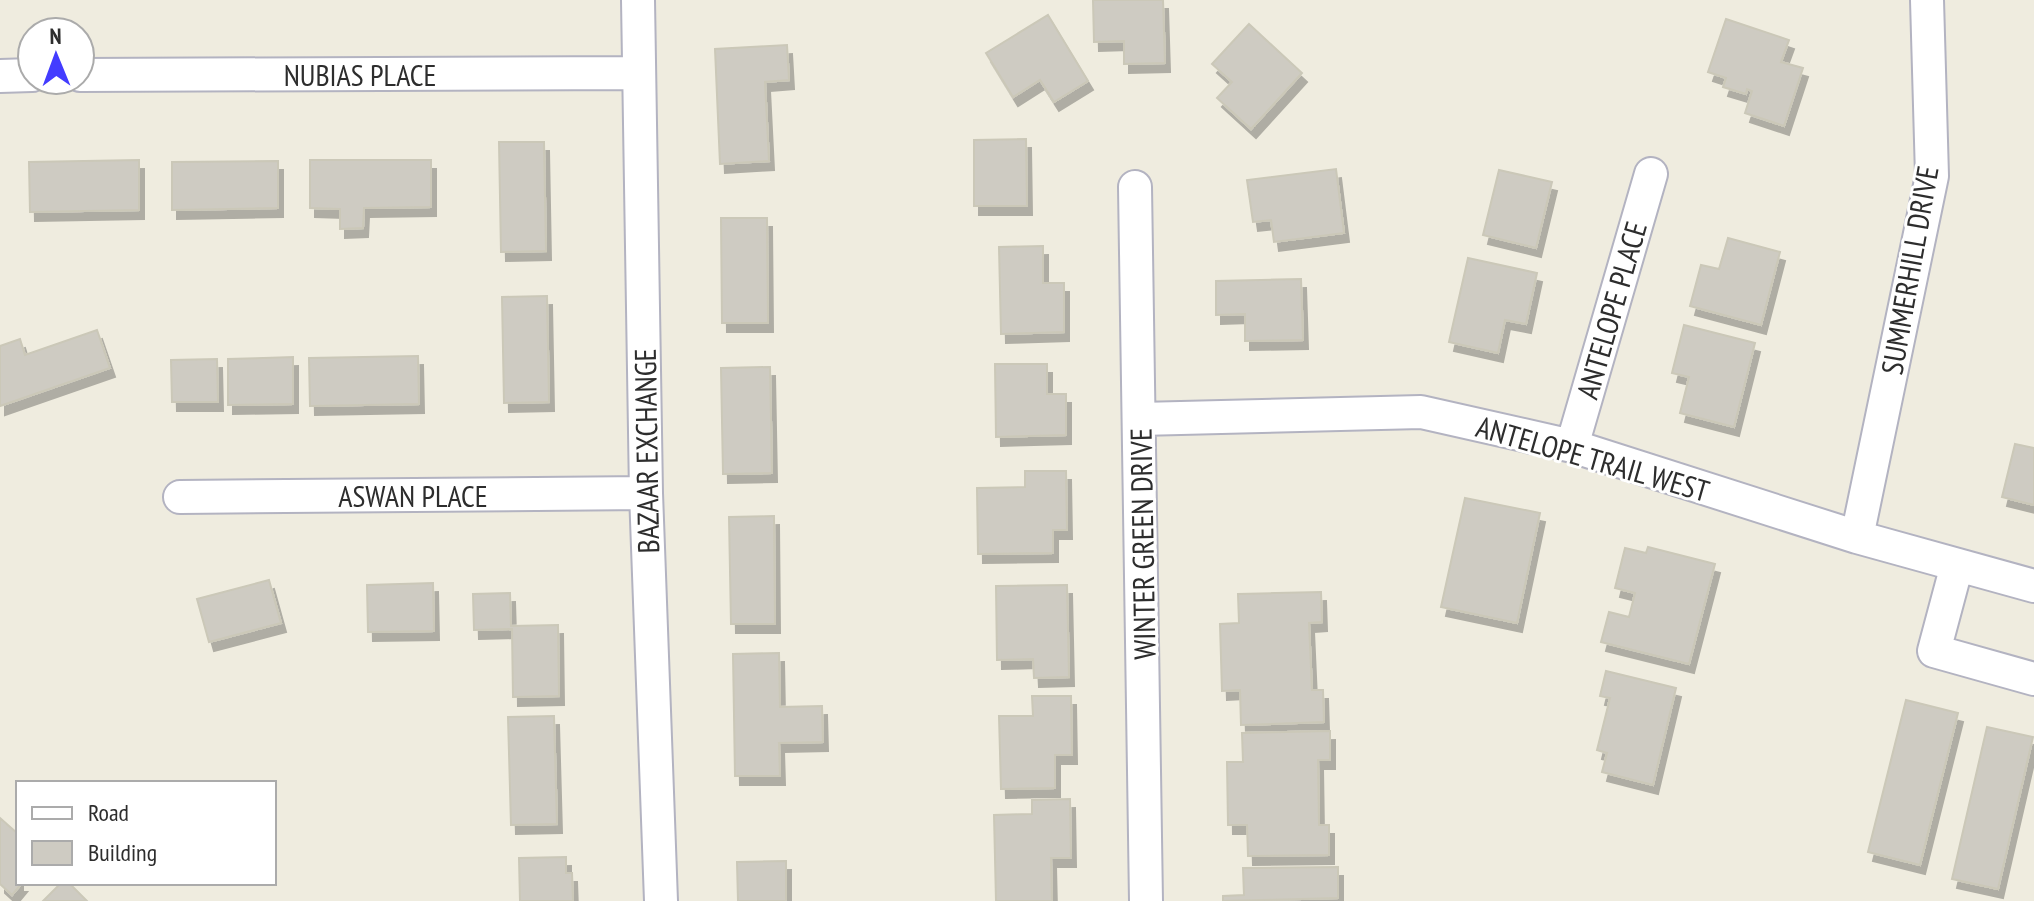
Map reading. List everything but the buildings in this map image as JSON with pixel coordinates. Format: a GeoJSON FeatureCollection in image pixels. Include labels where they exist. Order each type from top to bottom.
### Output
{"type":"FeatureCollection","features":[{"type":"Feature","properties":{"kind":"street","name":"BAZAAR EXCHANGE"},"geometry":{"type":"LineString","coordinates":[[638,0],[646,493],[661,901]]}},
{"type":"Feature","properties":{"kind":"street","name":"SUMMERHILL DRIVE"},"geometry":{"type":"LineString","coordinates":[[1857,537],[1932,176],[1927,0]]}},
{"type":"Feature","properties":{"kind":"street","name":"NUBIAS PLACE"},"geometry":{"type":"LineString","coordinates":[[96,75],[639,73]]}},
{"type":"Feature","properties":{"kind":"street","name":"ANTELOPE PLACE"},"geometry":{"type":"LineString","coordinates":[[1572,446],[1651,174]]}},
{"type":"Feature","properties":{"kind":"street","name":"WINTER GREEN DRIVE"},"geometry":{"type":"LineString","coordinates":[[1135,187],[1146,901]]}},
{"type":"Feature","properties":{"kind":"street","name":"ANTELOPE TRAIL WEST"},"geometry":{"type":"LineString","coordinates":[[1140,419],[1421,412],[1572,446],[1857,537],[2034,586]]}},
{"type":"Feature","properties":{"kind":"street","name":"ASWAN PLACE"},"geometry":{"type":"LineString","coordinates":[[180,497],[646,493]]}},
{"type":"Feature","properties":{"kind":"street"},"geometry":{"type":"LineString","coordinates":[[1957,565],[1934,651],[2034,679]]}}]}
